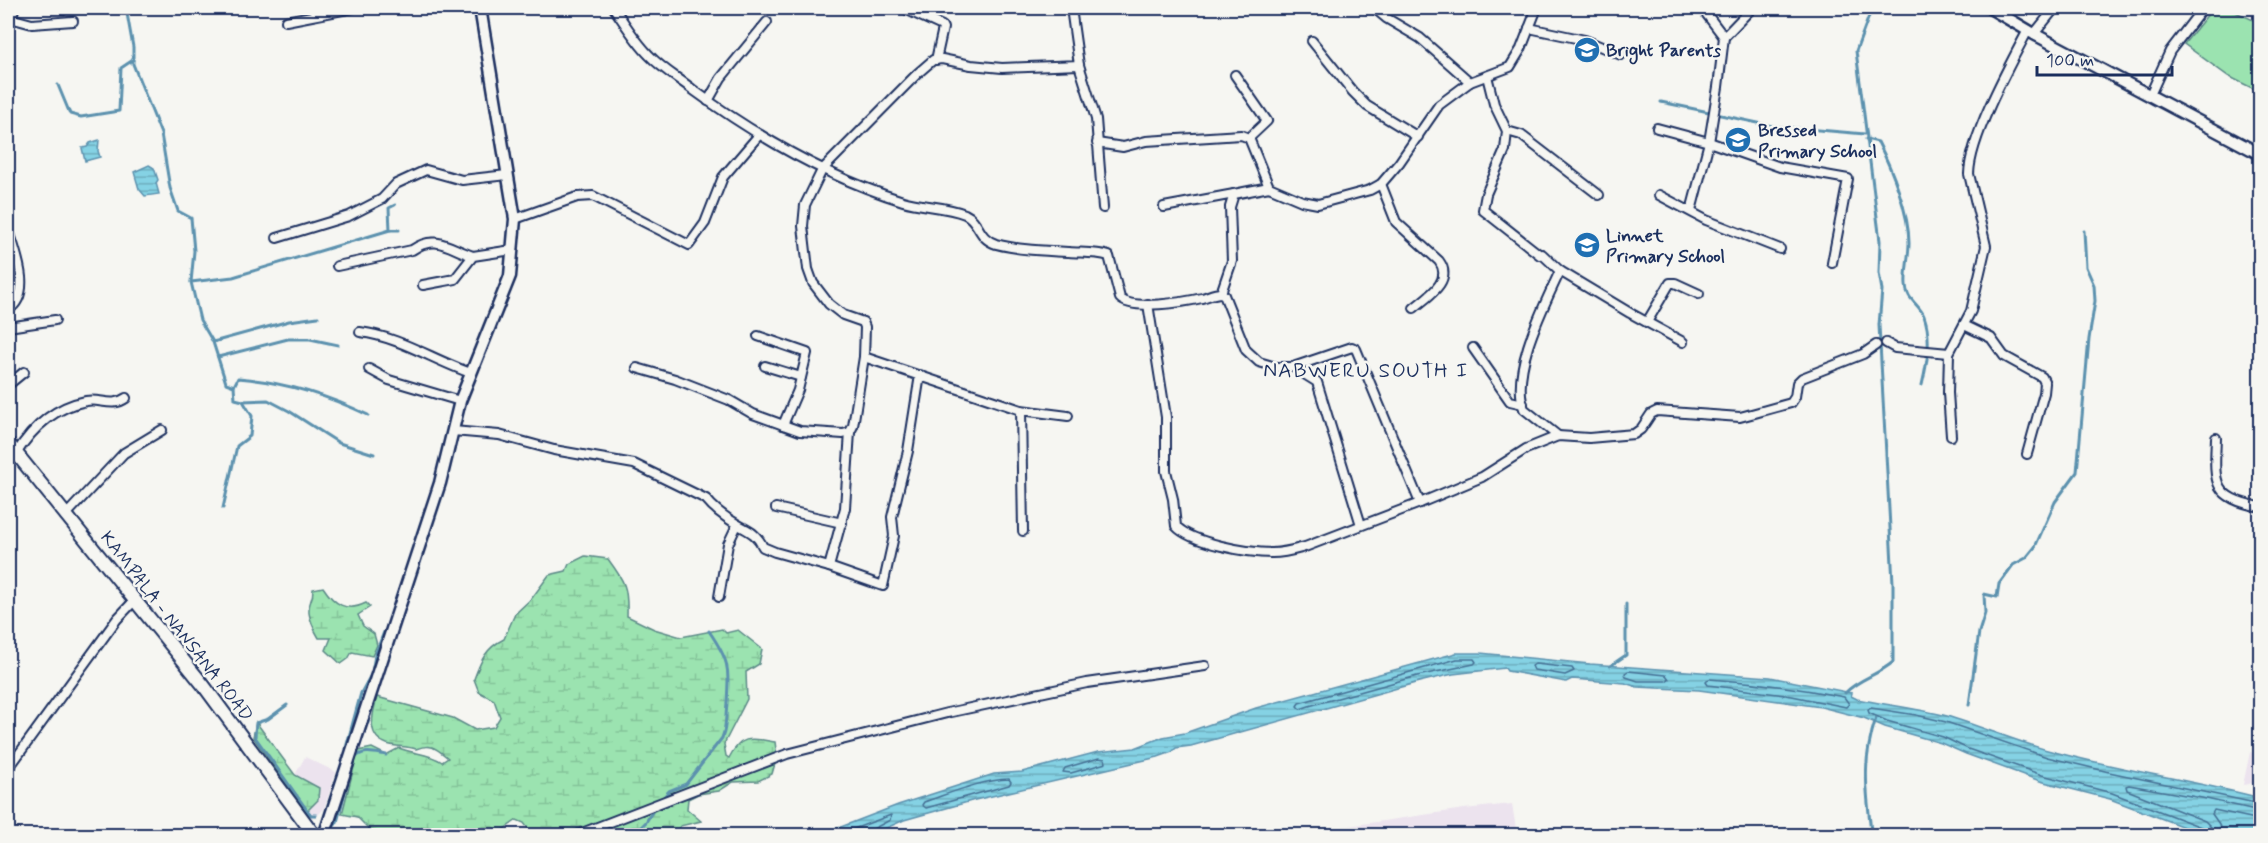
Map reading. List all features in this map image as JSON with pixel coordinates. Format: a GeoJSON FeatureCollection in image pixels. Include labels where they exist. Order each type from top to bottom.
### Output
{"type":"FeatureCollection","features":[{"type":"Feature","properties":{"kind":"main road","name":"KAMPALA - NANSANA ROAD"},"geometry":{"type":"LineString","coordinates":[[8,443],[204,686],[315,836]]}},
{"type":"Feature","properties":{"kind":"street"},"geometry":{"type":"LineString","coordinates":[[8,18],[13,14],[14,8]]}},
{"type":"Feature","properties":{"kind":"street"},"geometry":{"type":"LineString","coordinates":[[286,21],[353,8]]}},
{"type":"Feature","properties":{"kind":"street"},"geometry":{"type":"LineString","coordinates":[[324,836],[440,483],[460,401],[510,276],[515,219],[480,8]]}},
{"type":"Feature","properties":{"kind":"street"},"geometry":{"type":"LineString","coordinates":[[614,8],[650,57],[708,101],[759,135],[822,170],[903,201],[925,207],[954,210],[968,215],[974,221],[980,234],[986,240],[997,244],[1109,256],[1120,298],[1125,303],[1148,304],[1202,298],[1221,293]]}},
{"type":"Feature","properties":{"kind":"street"},"geometry":{"type":"LineString","coordinates":[[903,8],[942,26],[936,60]]}},
{"type":"Feature","properties":{"kind":"street"},"geometry":{"type":"LineString","coordinates":[[1071,8],[1079,65],[1096,118],[1103,208]]}},
{"type":"Feature","properties":{"kind":"street"},"geometry":{"type":"LineString","coordinates":[[1374,8],[1386,18],[1420,38],[1470,82]]}},
{"type":"Feature","properties":{"kind":"street"},"geometry":{"type":"LineString","coordinates":[[1164,207],[1269,187],[1302,201],[1318,204],[1370,190],[1381,184],[1440,105],[1470,82],[1510,67],[1521,48],[1537,8]]}},
{"type":"Feature","properties":{"kind":"street"},"geometry":{"type":"LineString","coordinates":[[1702,8],[1724,37]]}},
{"type":"Feature","properties":{"kind":"street"},"geometry":{"type":"LineString","coordinates":[[1691,211],[1709,142],[1719,87],[1724,37],[1752,8]]}},
{"type":"Feature","properties":{"kind":"street"},"geometry":{"type":"LineString","coordinates":[[1990,8],[2260,154]]}},
{"type":"Feature","properties":{"kind":"street"},"geometry":{"type":"LineString","coordinates":[[1951,436],[1948,393],[1949,353],[1971,311],[1986,246],[1969,174],[1969,162],[1994,99],[2031,32],[2055,8]]}},
{"type":"Feature","properties":{"kind":"street"},"geometry":{"type":"LineString","coordinates":[[2150,95],[2170,51],[2203,8]]}},
{"type":"Feature","properties":{"kind":"street"},"geometry":{"type":"LineString","coordinates":[[8,18],[32,24],[73,21]]}},
{"type":"Feature","properties":{"kind":"street"},"geometry":{"type":"LineString","coordinates":[[708,101],[722,78],[767,22]]}},
{"type":"Feature","properties":{"kind":"street"},"geometry":{"type":"LineString","coordinates":[[1529,28],[1585,40],[1620,54]]}},
{"type":"Feature","properties":{"kind":"street"},"geometry":{"type":"LineString","coordinates":[[1312,41],[1367,106],[1418,137]]}},
{"type":"Feature","properties":{"kind":"street"},"geometry":{"type":"LineString","coordinates":[[829,567],[842,523],[850,432],[854,426],[864,357],[865,327],[863,322],[843,315],[829,304],[813,284],[808,269],[804,216],[806,205],[822,170],[918,73],[936,60],[942,58],[971,65],[1002,68],[1079,65]]}},
{"type":"Feature","properties":{"kind":"street"},"geometry":{"type":"LineString","coordinates":[[1235,75],[1267,121],[1250,138]]}},
{"type":"Feature","properties":{"kind":"street"},"geometry":{"type":"LineString","coordinates":[[1487,76],[1494,104],[1508,130],[1505,150],[1486,194],[1484,210],[1540,255],[1542,254],[1560,271],[1683,342]]}},
{"type":"Feature","properties":{"kind":"street"},"geometry":{"type":"LineString","coordinates":[[1657,128],[1709,142],[1780,167],[1848,179],[1832,263]]}},
{"type":"Feature","properties":{"kind":"street"},"geometry":{"type":"LineString","coordinates":[[1508,130],[1521,135],[1599,195]]}},
{"type":"Feature","properties":{"kind":"street"},"geometry":{"type":"LineString","coordinates":[[515,219],[577,197],[593,196],[689,245],[705,223],[723,177],[759,135]]}},
{"type":"Feature","properties":{"kind":"street"},"geometry":{"type":"LineString","coordinates":[[1097,143],[1123,147],[1146,141],[1241,135],[1250,138]]}},
{"type":"Feature","properties":{"kind":"street"},"geometry":{"type":"LineString","coordinates":[[1250,138],[1269,187]]}},
{"type":"Feature","properties":{"kind":"street"},"geometry":{"type":"LineString","coordinates":[[277,238],[349,216],[382,199],[396,184],[426,170],[462,180],[507,175]]}},
{"type":"Feature","properties":{"kind":"street"},"geometry":{"type":"LineString","coordinates":[[1381,184],[1396,222],[1439,261],[1444,269],[1437,289],[1414,308]]}},
{"type":"Feature","properties":{"kind":"street"},"geometry":{"type":"LineString","coordinates":[[1221,293],[1232,261],[1230,207],[1234,194]]}},
{"type":"Feature","properties":{"kind":"street"},"geometry":{"type":"LineString","coordinates":[[1659,195],[1706,220],[1780,249]]}},
{"type":"Feature","properties":{"kind":"street"},"geometry":{"type":"LineString","coordinates":[[8,228],[19,266],[21,284],[14,307],[8,310]]}},
{"type":"Feature","properties":{"kind":"street"},"geometry":{"type":"LineString","coordinates":[[337,266],[412,250],[419,245],[433,243],[447,243],[473,256],[512,250]]}},
{"type":"Feature","properties":{"kind":"street"},"geometry":{"type":"LineString","coordinates":[[423,285],[454,279],[473,256]]}},
{"type":"Feature","properties":{"kind":"street"},"geometry":{"type":"LineString","coordinates":[[1558,436],[1528,413],[1523,404],[1524,361],[1538,319],[1560,271]]}},
{"type":"Feature","properties":{"kind":"street"},"geometry":{"type":"LineString","coordinates":[[1647,322],[1670,283],[1699,294]]}},
{"type":"Feature","properties":{"kind":"street"},"geometry":{"type":"LineString","coordinates":[[1221,293],[1224,295],[1249,354],[1259,362],[1276,367],[1293,367],[1349,347],[1356,350],[1420,503]]}},
{"type":"Feature","properties":{"kind":"street"},"geometry":{"type":"LineString","coordinates":[[1148,304],[1166,417],[1166,471],[1173,499],[1174,519],[1179,529],[1190,536],[1221,546],[1269,553],[1286,552],[1305,547],[1420,503],[1482,477],[1526,449],[1558,436],[1588,438],[1634,434],[1641,429],[1651,414],[1657,411],[1740,417],[1780,407],[1791,403],[1795,398],[1797,383],[1802,378],[1863,354],[1876,345]]}},
{"type":"Feature","properties":{"kind":"street"},"geometry":{"type":"LineString","coordinates":[[8,327],[55,320]]}},
{"type":"Feature","properties":{"kind":"street"},"geometry":{"type":"LineString","coordinates":[[1964,325],[1991,338],[2004,356],[2042,377],[2045,383],[2027,454]]}},
{"type":"Feature","properties":{"kind":"street"},"geometry":{"type":"LineString","coordinates":[[360,332],[407,344],[444,364],[471,373]]}},
{"type":"Feature","properties":{"kind":"street"},"geometry":{"type":"LineString","coordinates":[[758,336],[807,353],[801,377],[783,425]]}},
{"type":"Feature","properties":{"kind":"street"},"geometry":{"type":"LineString","coordinates":[[1886,343],[1895,348],[1949,353]]}},
{"type":"Feature","properties":{"kind":"street"},"geometry":{"type":"LineString","coordinates":[[1473,348],[1510,401],[1523,404]]}},
{"type":"Feature","properties":{"kind":"street"},"geometry":{"type":"LineString","coordinates":[[864,357],[1021,410],[1068,416]]}},
{"type":"Feature","properties":{"kind":"street"},"geometry":{"type":"LineString","coordinates":[[765,366],[801,377]]}},
{"type":"Feature","properties":{"kind":"street"},"geometry":{"type":"LineString","coordinates":[[1293,367],[1317,382],[1361,525]]}},
{"type":"Feature","properties":{"kind":"street"},"geometry":{"type":"LineString","coordinates":[[637,368],[708,392],[800,431],[843,434],[850,432]]}},
{"type":"Feature","properties":{"kind":"street"},"geometry":{"type":"LineString","coordinates":[[369,369],[389,380],[460,401]]}},
{"type":"Feature","properties":{"kind":"street"},"geometry":{"type":"LineString","coordinates":[[8,385],[24,372]]}},
{"type":"Feature","properties":{"kind":"street"},"geometry":{"type":"LineString","coordinates":[[453,431],[499,435],[554,450],[634,464],[706,499],[711,506],[737,525],[749,529],[758,536],[763,547],[883,586],[894,537],[892,517],[908,451],[920,375]]}},
{"type":"Feature","properties":{"kind":"street"},"geometry":{"type":"LineString","coordinates":[[16,454],[41,421],[87,401],[114,404],[126,398]]}},
{"type":"Feature","properties":{"kind":"street"},"geometry":{"type":"LineString","coordinates":[[1021,410],[1023,531]]}},
{"type":"Feature","properties":{"kind":"street"},"geometry":{"type":"LineString","coordinates":[[65,516],[124,453],[162,430]]}},
{"type":"Feature","properties":{"kind":"street"},"geometry":{"type":"LineString","coordinates":[[2216,438],[2216,472],[2219,486],[2224,494],[2233,501],[2260,507]]}},
{"type":"Feature","properties":{"kind":"street"},"geometry":{"type":"LineString","coordinates":[[776,508],[842,523]]}},
{"type":"Feature","properties":{"kind":"street"},"geometry":{"type":"LineString","coordinates":[[719,597],[728,544],[737,525]]}},
{"type":"Feature","properties":{"kind":"street"},"geometry":{"type":"LineString","coordinates":[[8,770],[117,619],[135,600]]}},
{"type":"Feature","properties":{"kind":"street"},"geometry":{"type":"LineString","coordinates":[[574,836],[787,754],[947,713],[1087,683],[1205,666]]}},
{"type":"Feature","properties":{"kind":"shaded area"},"geometry":{"type":"Polygon","coordinates":[[[2250,752],[2260,755],[2260,782],[2243,785],[2250,752]]]}},
{"type":"Feature","properties":{"kind":"shaded area"},"geometry":{"type":"Polygon","coordinates":[[[305,757],[336,772],[324,809],[316,817],[311,817],[306,812],[318,800],[295,775],[305,757]]]}},
{"type":"Feature","properties":{"kind":"shaded area"},"geometry":{"type":"Polygon","coordinates":[[[1512,804],[1517,835],[1288,835],[1464,809],[1512,804]]]}},
{"type":"Feature","properties":{"kind":"green space"},"geometry":{"type":"Polygon","coordinates":[[[2213,8],[2227,8],[2260,23],[2260,92],[2228,76],[2184,44],[2213,8]]]}},
{"type":"Feature","properties":{"kind":"green space"},"geometry":{"type":"Polygon","coordinates":[[[585,556],[608,559],[614,567],[626,591],[627,616],[654,629],[681,637],[722,629],[726,633],[738,630],[762,649],[759,664],[746,672],[747,699],[724,744],[726,756],[729,758],[738,745],[748,739],[775,742],[777,757],[772,774],[758,781],[733,782],[719,791],[698,794],[688,799],[687,809],[701,821],[680,826],[679,833],[671,835],[658,831],[651,836],[533,835],[524,823],[517,820],[501,831],[478,829],[473,835],[393,835],[370,830],[357,817],[342,814],[358,751],[372,748],[386,755],[399,748],[442,762],[448,758],[426,746],[416,749],[390,745],[380,740],[372,724],[377,697],[453,718],[475,730],[494,727],[500,717],[494,700],[479,692],[474,679],[482,660],[493,646],[504,639],[515,614],[532,598],[549,575],[566,571],[569,564],[585,556]]]}},
{"type":"Feature","properties":{"kind":"green space"},"geometry":{"type":"Polygon","coordinates":[[[323,587],[341,605],[352,607],[366,603],[370,607],[358,615],[363,626],[374,634],[377,645],[372,656],[352,652],[341,664],[326,650],[331,638],[319,638],[309,612],[313,589],[323,587]]]}},
{"type":"Feature","properties":{"kind":"green space"},"geometry":{"type":"Polygon","coordinates":[[[256,722],[295,775],[319,788],[318,800],[306,812],[253,737],[256,722]]]}},
{"type":"Feature","properties":{"kind":"water"},"geometry":{"type":"Polygon","coordinates":[[[99,140],[100,157],[85,161],[82,148],[99,140]]]}},
{"type":"Feature","properties":{"kind":"water"},"geometry":{"type":"Polygon","coordinates":[[[149,165],[154,168],[159,194],[145,196],[139,189],[134,172],[149,165]]]}},
{"type":"Feature","properties":{"kind":"water"},"geometry":{"type":"Polygon","coordinates":[[[1456,653],[1480,653],[1590,664],[1770,677],[1852,693],[1851,696],[1857,699],[1947,716],[2024,743],[2077,758],[2260,798],[2260,835],[2205,835],[2110,799],[2040,781],[1941,743],[1885,727],[1864,718],[1821,707],[1699,690],[1637,687],[1625,683],[1572,679],[1566,682],[1507,671],[1505,668],[1453,674],[1419,682],[1191,746],[1176,748],[1158,757],[975,800],[904,820],[871,835],[820,835],[898,805],[994,774],[1022,772],[1098,752],[1135,748],[1256,708],[1456,653]]]}},
{"type":"Feature","properties":{"kind":"waterway"},"geometry":{"type":"LineString","coordinates":[[126,8],[133,47],[133,64],[161,134],[170,188],[178,211],[191,218],[194,251],[191,282],[200,320],[213,342],[226,383],[234,386],[235,399],[243,401],[252,416],[250,436],[237,446],[223,508]]}},
{"type":"Feature","properties":{"kind":"waterway"},"geometry":{"type":"LineString","coordinates":[[1845,693],[1893,662],[1893,583],[1879,325],[1882,290],[1879,273],[1880,241],[1856,51],[1872,8]]}},
{"type":"Feature","properties":{"kind":"waterway"},"geometry":{"type":"LineString","coordinates":[[58,85],[70,114],[81,117],[119,111],[121,68],[133,60]]}},
{"type":"Feature","properties":{"kind":"waterway"},"geometry":{"type":"LineString","coordinates":[[1661,102],[1709,112]]}},
{"type":"Feature","properties":{"kind":"waterway"},"geometry":{"type":"LineString","coordinates":[[1716,114],[1772,126],[1865,134]]}},
{"type":"Feature","properties":{"kind":"waterway"},"geometry":{"type":"LineString","coordinates":[[1866,139],[1878,142],[1894,178],[1906,218],[1909,243],[1907,290],[1924,316],[1928,333],[1927,360],[1922,385]]}},
{"type":"Feature","properties":{"kind":"waterway"},"geometry":{"type":"LineString","coordinates":[[390,230],[389,208],[395,205]]}},
{"type":"Feature","properties":{"kind":"waterway"},"geometry":{"type":"LineString","coordinates":[[191,282],[233,277],[390,230],[399,230]]}},
{"type":"Feature","properties":{"kind":"waterway"},"geometry":{"type":"LineString","coordinates":[[1969,705],[1979,632],[1985,613],[1984,594],[1997,597],[1999,584],[2013,565],[2026,558],[2035,547],[2055,502],[2077,472],[2089,339],[2095,301],[2094,285],[2086,267],[2084,231]]}},
{"type":"Feature","properties":{"kind":"waterway"},"geometry":{"type":"LineString","coordinates":[[213,342],[289,321],[318,317]]}},
{"type":"Feature","properties":{"kind":"waterway"},"geometry":{"type":"LineString","coordinates":[[218,357],[288,339],[310,339],[338,345]]}},
{"type":"Feature","properties":{"kind":"waterway"},"geometry":{"type":"LineString","coordinates":[[234,386],[238,378],[288,386],[337,401],[368,415]]}},
{"type":"Feature","properties":{"kind":"waterway"},"geometry":{"type":"LineString","coordinates":[[243,401],[268,400],[339,443],[374,454]]}},
{"type":"Feature","properties":{"kind":"waterway"},"geometry":{"type":"LineString","coordinates":[[1610,666],[1626,655],[1626,604]]}},
{"type":"Feature","properties":{"kind":"waterway"},"geometry":{"type":"LineString","coordinates":[[387,660],[404,610]]}},
{"type":"Feature","properties":{"kind":"waterway"},"geometry":{"type":"LineString","coordinates":[[661,800],[669,791],[686,784],[722,738],[724,732],[728,691],[727,665],[709,631]]}},
{"type":"Feature","properties":{"kind":"waterway"},"geometry":{"type":"LineString","coordinates":[[346,748],[361,693],[372,673],[375,655],[384,632]]}},
{"type":"Feature","properties":{"kind":"waterway"},"geometry":{"type":"LineString","coordinates":[[379,683],[384,669]]}},
{"type":"Feature","properties":{"kind":"waterway"},"geometry":{"type":"LineString","coordinates":[[287,705],[268,719],[256,723],[255,737],[307,810],[311,815],[316,815]]}},
{"type":"Feature","properties":{"kind":"waterway"},"geometry":{"type":"LineString","coordinates":[[368,723],[369,715]]}},
{"type":"Feature","properties":{"kind":"waterway"},"geometry":{"type":"LineString","coordinates":[[1855,836],[1855,834],[1871,831],[1867,761],[1876,718]]}},
{"type":"Feature","properties":{"kind":"waterway"},"geometry":{"type":"LineString","coordinates":[[354,759],[365,753],[386,755]]}},
{"type":"Feature","properties":{"kind":"waterway"},"geometry":{"type":"LineString","coordinates":[[333,836],[333,828],[337,822],[352,766]]}},
{"type":"Feature","properties":{"kind":"waterway"},"geometry":{"type":"LineString","coordinates":[[632,836],[646,822],[655,807]]}},
{"type":"Feature","properties":{"kind":"place","name":"Bright Parents"},"geometry":{"type":"Point","coordinates":[1587,50]}},
{"type":"Feature","properties":{"kind":"place","name":"Bressed Primary School"},"geometry":{"type":"Point","coordinates":[1738,140]}},
{"type":"Feature","properties":{"kind":"place","name":"Linnet Primary School"},"geometry":{"type":"Point","coordinates":[1587,245]}},
{"type":"Feature","properties":{"kind":"district","name":"NABWERU SOUTH I"},"geometry":{"type":"Point","coordinates":[1366,370]}}]}
